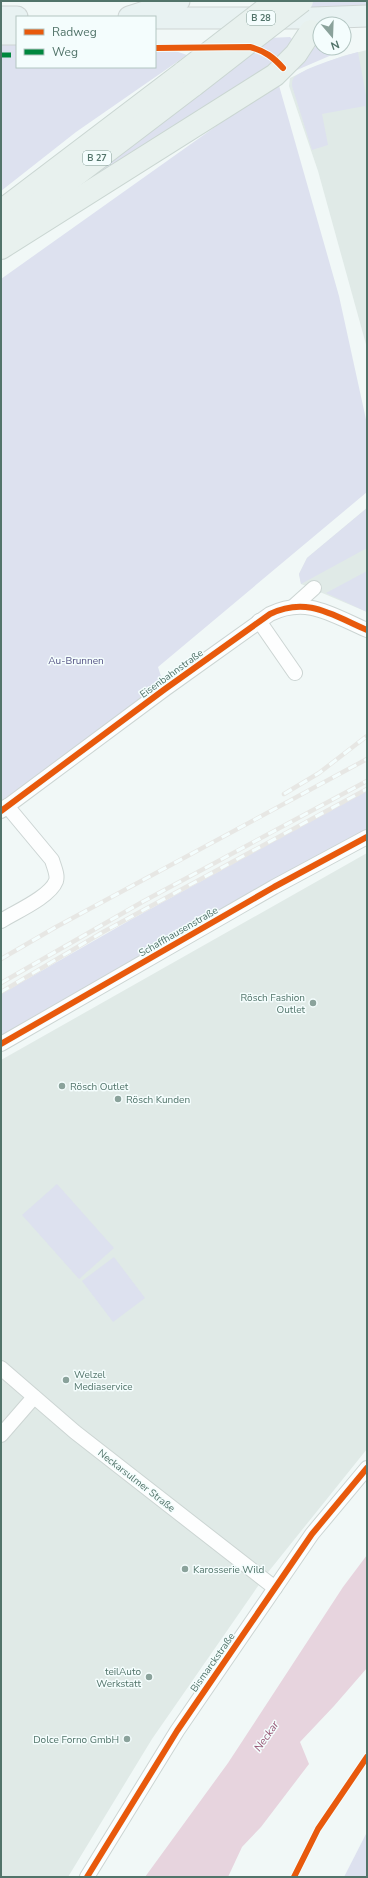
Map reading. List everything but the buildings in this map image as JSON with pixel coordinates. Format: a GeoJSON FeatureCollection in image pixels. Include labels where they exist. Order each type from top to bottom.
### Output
{"type":"FeatureCollection","features":[{"type":"Feature","properties":{"kind":"highway","name":"B 27"},"geometry":{"type":"LineString","coordinates":[[1,232],[189,78],[276,1]]}},
{"type":"Feature","properties":{"kind":"highway","name":"B 27"},"geometry":{"type":"LineString","coordinates":[[1,211],[189,78],[302,1]]}},
{"type":"Feature","properties":{"kind":"highway"},"geometry":{"type":"LineString","coordinates":[[1,248],[275,75],[312,36]]}},
{"type":"Feature","properties":{"kind":"main road"},"geometry":{"type":"LineString","coordinates":[[132,16],[179,1]]}},
{"type":"Feature","properties":{"kind":"main road","name":"B 28"},"geometry":{"type":"LineString","coordinates":[[156,18],[313,18],[367,16]]}},
{"type":"Feature","properties":{"kind":"main road"},"geometry":{"type":"LineString","coordinates":[[1,17],[16,17]]}},
{"type":"Feature","properties":{"kind":"main road","name":"B 28"},"geometry":{"type":"LineString","coordinates":[[156,30],[312,31]]}},
{"type":"Feature","properties":{"kind":"main road"},"geometry":{"type":"LineString","coordinates":[[352,31],[367,31]]}},
{"type":"Feature","properties":{"kind":"main road"},"geometry":{"type":"LineString","coordinates":[[1,34],[16,34]]}},
{"type":"Feature","properties":{"kind":"street"},"geometry":{"type":"LineString","coordinates":[[294,606],[314,588]]}},
{"type":"Feature","properties":{"kind":"street","name":"Eisenbahnstraße"},"geometry":{"type":"LineString","coordinates":[[4,809],[259,622],[282,608],[307,606],[367,630]]}},
{"type":"Feature","properties":{"kind":"street"},"geometry":{"type":"LineString","coordinates":[[259,622],[295,673]]}},
{"type":"Feature","properties":{"kind":"street"},"geometry":{"type":"LineString","coordinates":[[1,921],[44,895],[50,890],[56,881],[56,871],[52,860],[4,809]]}},
{"type":"Feature","properties":{"kind":"street","name":"Schaffhausenstraße"},"geometry":{"type":"LineString","coordinates":[[1,1044],[261,895],[367,837]]}},
{"type":"Feature","properties":{"kind":"street","name":"Neckarsulmer Straße"},"geometry":{"type":"LineString","coordinates":[[1,1368],[75,1432],[275,1588]]}},
{"type":"Feature","properties":{"kind":"street"},"geometry":{"type":"LineString","coordinates":[[1,1435],[34,1397]]}},
{"type":"Feature","properties":{"kind":"street","name":"Bismarckstraße"},"geometry":{"type":"LineString","coordinates":[[87,1877],[177,1731],[312,1534],[367,1468]]}},
{"type":"Feature","properties":{"kind":"shaded area"},"geometry":{"type":"Polygon","coordinates":[[[367,50],[367,348],[318,171],[289,86],[290,78],[343,56],[352,56],[352,54],[367,50]]]}},
{"type":"Feature","properties":{"kind":"shaded area"},"geometry":{"type":"Polygon","coordinates":[[[367,508],[367,612],[301,584],[299,574],[307,558],[367,508]]]}},
{"type":"Feature","properties":{"kind":"shaded area"},"geometry":{"type":"Polygon","coordinates":[[[367,853],[367,1449],[265,1576],[152,1739],[68,1877],[1,1877],[1,1060],[367,853]]]}},
{"type":"Feature","properties":{"kind":"green space"},"geometry":{"type":"Polygon","coordinates":[[[206,1],[367,1],[367,5],[311,8],[254,2],[206,1]]]}},
{"type":"Feature","properties":{"kind":"green space"},"geometry":{"type":"Polygon","coordinates":[[[1,34],[16,34],[16,68],[156,68],[156,44],[187,55],[76,132],[1,191],[1,34]]]}},
{"type":"Feature","properties":{"kind":"green space"},"geometry":{"type":"Polygon","coordinates":[[[290,37],[293,43],[282,60],[11,236],[269,38],[290,37]]]}},
{"type":"Feature","properties":{"kind":"green space"},"geometry":{"type":"Polygon","coordinates":[[[312,50],[312,56],[329,56],[290,73],[312,50]]]}},
{"type":"Feature","properties":{"kind":"green space"},"geometry":{"type":"Polygon","coordinates":[[[358,52],[367,101],[367,117],[365,106],[322,114],[328,145],[312,150],[292,86],[293,79],[296,75],[312,67],[344,56],[352,56],[352,54],[358,52]]]}},
{"type":"Feature","properties":{"kind":"green space","name":"Au-Brunnen"},"geometry":{"type":"Polygon","coordinates":[[[278,82],[339,296],[367,424],[367,492],[158,667],[165,689],[1,811],[1,279],[278,82]]]}},
{"type":"Feature","properties":{"kind":"green space"},"geometry":{"type":"Polygon","coordinates":[[[367,508],[367,548],[301,584],[299,574],[307,558],[367,508]]]}},
{"type":"Feature","properties":{"kind":"green space"},"geometry":{"type":"Polygon","coordinates":[[[367,571],[367,612],[326,593],[367,571]]]}},
{"type":"Feature","properties":{"kind":"green space"},"geometry":{"type":"Polygon","coordinates":[[[367,790],[367,837],[1,1044],[1,994],[132,919],[367,790]]]}},
{"type":"Feature","properties":{"kind":"green space"},"geometry":{"type":"Polygon","coordinates":[[[57,1184],[114,1248],[79,1279],[22,1215],[57,1184]]]}},
{"type":"Feature","properties":{"kind":"green space"},"geometry":{"type":"Polygon","coordinates":[[[114,1257],[145,1298],[113,1322],[82,1281],[114,1257]]]}},
{"type":"Feature","properties":{"kind":"green space"},"geometry":{"type":"Polygon","coordinates":[[[367,1832],[367,1877],[344,1877],[367,1832]]]}},
{"type":"Feature","properties":{"kind":"water","name":"Neckar"},"geometry":{"type":"Polygon","coordinates":[[[367,1555],[367,1668],[300,1742],[309,1764],[261,1827],[242,1847],[228,1877],[145,1877],[228,1763],[343,1587],[367,1555]]]}},
{"type":"Feature","properties":{"kind":"railway"},"geometry":{"type":"LineString","coordinates":[[284,794],[319,773],[367,736]]}},
{"type":"Feature","properties":{"kind":"railway"},"geometry":{"type":"LineString","coordinates":[[1,959],[56,927],[367,759]]}},
{"type":"Feature","properties":{"kind":"railway"},"geometry":{"type":"LineString","coordinates":[[1,983],[144,901],[367,781]]}},
{"type":"Feature","properties":{"kind":"railway"},"geometry":{"type":"LineString","coordinates":[[1,992],[103,932],[367,789]]}},
{"type":"Feature","properties":{"kind":"marked path"},"geometry":{"type":"LineString","coordinates":[[1,55],[16,55]]}},
{"type":"Feature","properties":{"kind":"cycle path"},"geometry":{"type":"LineString","coordinates":[[156,48],[250,47],[260,50],[268,55],[283,68]]}},
{"type":"Feature","properties":{"kind":"cycle path"},"geometry":{"type":"LineString","coordinates":[[1,811],[165,689],[270,614],[283,609],[308,607],[331,614],[367,630]]}},
{"type":"Feature","properties":{"kind":"cycle path"},"geometry":{"type":"LineString","coordinates":[[1,1044],[274,887],[367,837]]}},
{"type":"Feature","properties":{"kind":"cycle path"},"geometry":{"type":"LineString","coordinates":[[87,1877],[177,1731],[312,1534],[367,1468]]}},
{"type":"Feature","properties":{"kind":"cycle path"},"geometry":{"type":"LineString","coordinates":[[294,1877],[318,1829],[367,1757]]}},
{"type":"Feature","properties":{"kind":"place","name":"Rösch Fashion Outlet"},"geometry":{"type":"Point","coordinates":[313,1003]}},
{"type":"Feature","properties":{"kind":"place","name":"Rösch Outlet"},"geometry":{"type":"Point","coordinates":[62,1086]}},
{"type":"Feature","properties":{"kind":"place","name":"Rösch Kunden"},"geometry":{"type":"Point","coordinates":[118,1099]}},
{"type":"Feature","properties":{"kind":"place","name":"Welzel Mediaservice"},"geometry":{"type":"Point","coordinates":[66,1380]}},
{"type":"Feature","properties":{"kind":"place","name":"Karosserie Wild"},"geometry":{"type":"Point","coordinates":[185,1569]}},
{"type":"Feature","properties":{"kind":"place","name":"teilAuto Werkstatt"},"geometry":{"type":"Point","coordinates":[149,1677]}},
{"type":"Feature","properties":{"kind":"place","name":"Dolce Forno GmbH"},"geometry":{"type":"Point","coordinates":[127,1739]}}]}
